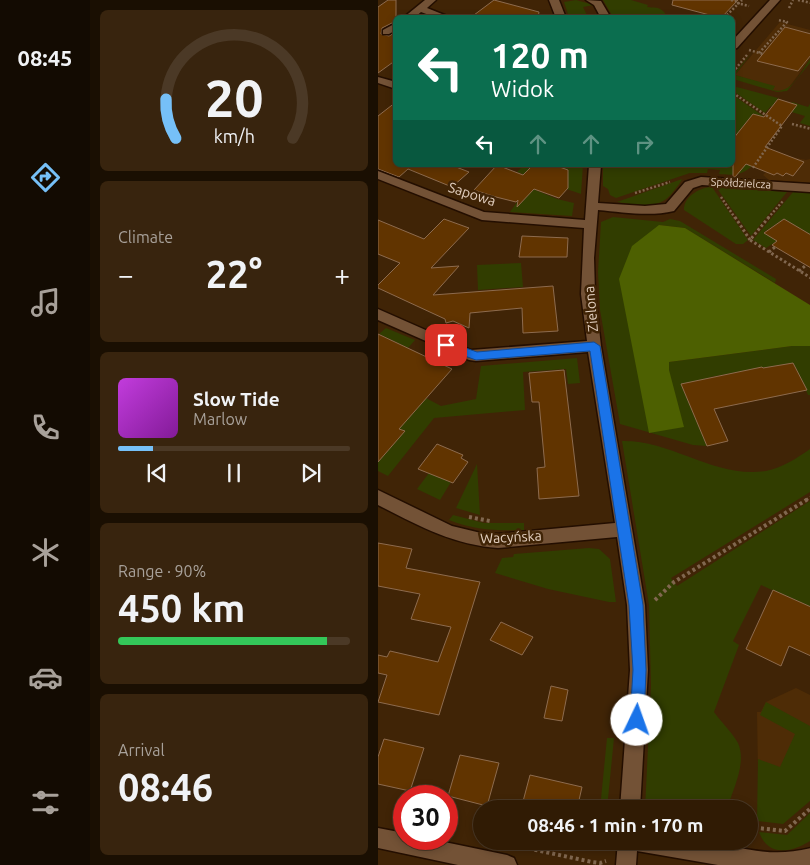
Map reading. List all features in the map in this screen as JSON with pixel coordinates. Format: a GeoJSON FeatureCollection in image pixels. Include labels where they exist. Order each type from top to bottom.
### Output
{"type":"FeatureCollection","features":[{"type":"Feature","properties":{"kind":"street"},"geometry":{"type":"LineString","coordinates":[[411,15],[431,0]]}},
{"type":"Feature","properties":{"kind":"street"},"geometry":{"type":"LineString","coordinates":[[554,0],[560,15]]}},
{"type":"Feature","properties":{"kind":"street"},"geometry":{"type":"LineString","coordinates":[[591,0],[600,5],[605,15]]}},
{"type":"Feature","properties":{"kind":"street"},"geometry":{"type":"LineString","coordinates":[[735,44],[775,0]]}},
{"type":"Feature","properties":{"kind":"street"},"geometry":{"type":"LineString","coordinates":[[419,8],[439,15]]}},
{"type":"Feature","properties":{"kind":"street"},"geometry":{"type":"LineString","coordinates":[[386,32],[393,28]]}},
{"type":"Feature","properties":{"kind":"street"},"geometry":{"type":"LineString","coordinates":[[378,80],[393,85]]}},
{"type":"Feature","properties":{"kind":"street","name":"Zielona"},"geometry":{"type":"LineString","coordinates":[[595,167],[588,258],[588,294],[594,346],[636,605],[640,670],[631,800]]}},
{"type":"Feature","properties":{"kind":"street","name":"Sapowa"},"geometry":{"type":"LineString","coordinates":[[378,176],[482,216],[501,219],[590,224]]}},
{"type":"Feature","properties":{"kind":"street","name":"Spółdzielcza"},"geometry":{"type":"LineString","coordinates":[[593,206],[645,210],[663,209],[674,205],[689,185],[701,181],[810,188]]}},
{"type":"Feature","properties":{"kind":"street"},"geometry":{"type":"LineString","coordinates":[[378,314],[476,356],[594,346]]}},
{"type":"Feature","properties":{"kind":"street","name":"Wacyńska"},"geometry":{"type":"LineString","coordinates":[[378,497],[453,534],[480,540],[624,529]]}},
{"type":"Feature","properties":{"kind":"street"},"geometry":{"type":"LineString","coordinates":[[378,838],[507,865]]}},
{"type":"Feature","properties":{"kind":"street"},"geometry":{"type":"LineString","coordinates":[[626,865],[627,850]]}},
{"type":"Feature","properties":{"kind":"street"},"geometry":{"type":"LineString","coordinates":[[690,850],[774,864],[796,862],[810,858]]}},
{"type":"Feature","properties":{"kind":"path"},"geometry":{"type":"LineString","coordinates":[[731,0],[749,7]]}},
{"type":"Feature","properties":{"kind":"path"},"geometry":{"type":"LineString","coordinates":[[726,15],[737,2],[742,0]]}},
{"type":"Feature","properties":{"kind":"path"},"geometry":{"type":"LineString","coordinates":[[798,0],[810,3]]}},
{"type":"Feature","properties":{"kind":"path"},"geometry":{"type":"LineString","coordinates":[[751,50],[761,53],[787,22],[778,20]]}},
{"type":"Feature","properties":{"kind":"path"},"geometry":{"type":"LineString","coordinates":[[735,94],[767,116]]}},
{"type":"Feature","properties":{"kind":"path"},"geometry":{"type":"LineString","coordinates":[[792,124],[810,129]]}},
{"type":"Feature","properties":{"kind":"path"},"geometry":{"type":"LineString","coordinates":[[711,181],[750,240],[810,278]]}},
{"type":"Feature","properties":{"kind":"path"},"geometry":{"type":"LineString","coordinates":[[750,240],[795,187]]}},
{"type":"Feature","properties":{"kind":"path"},"geometry":{"type":"LineString","coordinates":[[769,252],[776,247]]}},
{"type":"Feature","properties":{"kind":"path"},"geometry":{"type":"LineString","coordinates":[[799,270],[805,266]]}},
{"type":"Feature","properties":{"kind":"path"},"geometry":{"type":"LineString","coordinates":[[674,582],[810,497]]}},
{"type":"Feature","properties":{"kind":"path"},"geometry":{"type":"LineString","coordinates":[[464,515],[493,521]]}},
{"type":"Feature","properties":{"kind":"path"},"geometry":{"type":"LineString","coordinates":[[758,828],[785,831],[810,808]]}},
{"type":"Feature","properties":{"kind":"path"},"geometry":{"type":"LineString","coordinates":[[538,850],[600,863],[607,859],[610,853]]}},
{"type":"Feature","properties":{"kind":"shaded area"},"geometry":{"type":"Polygon","coordinates":[[[780,22],[810,30],[810,59],[787,90],[780,92],[772,90],[774,87],[735,75],[780,22]]]}},
{"type":"Feature","properties":{"kind":"shaded area"},"geometry":{"type":"Polygon","coordinates":[[[791,157],[810,159],[810,183],[769,180],[763,175],[774,164],[782,167],[791,157]]]}},
{"type":"Feature","properties":{"kind":"shaded area"},"geometry":{"type":"Polygon","coordinates":[[[796,688],[810,695],[810,788],[758,771],[757,712],[761,712],[766,702],[796,688]]]}},
{"type":"Feature","properties":{"kind":"green space"},"geometry":{"type":"Polygon","coordinates":[[[576,0],[594,5],[583,7],[587,15],[568,15],[564,2],[576,0]]]}},
{"type":"Feature","properties":{"kind":"green space"},"geometry":{"type":"Polygon","coordinates":[[[603,0],[631,0],[648,5],[647,7],[661,9],[665,13],[665,15],[612,15],[603,0]]]}},
{"type":"Feature","properties":{"kind":"green space"},"geometry":{"type":"Polygon","coordinates":[[[752,52],[735,75],[735,73],[752,52]]]}},
{"type":"Feature","properties":{"kind":"green space"},"geometry":{"type":"Polygon","coordinates":[[[810,59],[810,63],[787,91],[777,92],[735,80],[735,75],[775,86],[773,90],[779,91],[790,86],[795,81],[810,59]]]}},
{"type":"Feature","properties":{"kind":"green space"},"geometry":{"type":"Polygon","coordinates":[[[735,87],[778,98],[773,105],[786,109],[792,102],[808,107],[810,104],[810,126],[800,123],[805,116],[771,106],[765,113],[735,92],[735,87]]]}},
{"type":"Feature","properties":{"kind":"green space"},"geometry":{"type":"Polygon","coordinates":[[[735,96],[766,118],[753,114],[735,136],[735,96]]]}},
{"type":"Feature","properties":{"kind":"green space"},"geometry":{"type":"Polygon","coordinates":[[[751,157],[758,159],[750,168],[742,173],[732,175],[719,174],[720,170],[708,169],[707,173],[690,173],[616,198],[610,195],[608,189],[603,186],[603,167],[735,166],[742,168],[751,157]]]}},
{"type":"Feature","properties":{"kind":"green space"},"geometry":{"type":"Polygon","coordinates":[[[522,167],[531,167],[568,179],[568,170],[560,167],[583,167],[581,194],[517,172],[522,167]]]}},
{"type":"Feature","properties":{"kind":"green space"},"geometry":{"type":"Polygon","coordinates":[[[682,179],[673,192],[661,202],[648,205],[617,202],[682,179]]]}},
{"type":"Feature","properties":{"kind":"green space"},"geometry":{"type":"Polygon","coordinates":[[[712,187],[748,240],[743,244],[736,244],[684,210],[684,205],[689,197],[702,189],[712,187]]]}},
{"type":"Feature","properties":{"kind":"green space"},"geometry":{"type":"Polygon","coordinates":[[[716,187],[787,192],[751,236],[716,187]]]}},
{"type":"Feature","properties":{"kind":"green space"},"geometry":{"type":"Polygon","coordinates":[[[533,189],[557,199],[574,203],[572,216],[510,212],[517,202],[521,203],[533,189]]]}},
{"type":"Feature","properties":{"kind":"green space"},"geometry":{"type":"Polygon","coordinates":[[[793,192],[810,193],[810,235],[784,219],[764,232],[777,241],[766,248],[753,240],[793,192]]]}},
{"type":"Feature","properties":{"kind":"green space"},"geometry":{"type":"Polygon","coordinates":[[[613,217],[663,222],[670,219],[680,221],[776,279],[775,283],[685,228],[659,225],[669,369],[669,362],[792,346],[810,346],[810,395],[808,395],[793,363],[710,377],[707,446],[693,445],[620,424],[600,310],[598,272],[601,222],[613,217]]]}},
{"type":"Feature","properties":{"kind":"green space"},"geometry":{"type":"Polygon","coordinates":[[[659,225],[685,228],[810,305],[810,346],[792,346],[669,362],[669,370],[684,427],[649,433],[619,279],[632,246],[659,225]]]}},
{"type":"Feature","properties":{"kind":"green space"},"geometry":{"type":"Polygon","coordinates":[[[521,263],[523,287],[478,290],[477,265],[521,263]]]}},
{"type":"Feature","properties":{"kind":"green space"},"geometry":{"type":"Polygon","coordinates":[[[386,328],[415,340],[408,348],[379,334],[386,328]]]}},
{"type":"Feature","properties":{"kind":"green space"},"geometry":{"type":"Polygon","coordinates":[[[577,358],[580,383],[568,384],[566,369],[523,372],[525,410],[434,418],[388,476],[378,471],[378,452],[385,454],[404,431],[378,419],[378,411],[392,398],[416,410],[426,398],[441,406],[476,399],[481,366],[577,358]]]}},
{"type":"Feature","properties":{"kind":"green space"},"geometry":{"type":"Polygon","coordinates":[[[622,441],[659,446],[729,470],[748,472],[778,468],[810,449],[810,492],[671,578],[677,586],[810,501],[810,607],[761,585],[733,641],[739,645],[714,712],[736,739],[740,751],[740,767],[730,800],[645,800],[651,686],[649,605],[622,441]]]}},
{"type":"Feature","properties":{"kind":"green space"},"geometry":{"type":"Polygon","coordinates":[[[477,464],[480,515],[456,508],[477,464]]]}},
{"type":"Feature","properties":{"kind":"green space"},"geometry":{"type":"Polygon","coordinates":[[[429,473],[451,482],[440,500],[417,489],[429,473]]]}},
{"type":"Feature","properties":{"kind":"green space"},"geometry":{"type":"Polygon","coordinates":[[[453,515],[484,523],[524,523],[524,530],[476,528],[449,520],[453,515]]]}},
{"type":"Feature","properties":{"kind":"green space"},"geometry":{"type":"Polygon","coordinates":[[[589,548],[599,549],[610,559],[616,602],[548,589],[495,573],[502,558],[513,557],[514,554],[589,548]]]}},
{"type":"Feature","properties":{"kind":"green space"},"geometry":{"type":"Polygon","coordinates":[[[766,702],[810,726],[810,801],[783,824],[758,821],[758,759],[780,767],[795,734],[760,715],[766,702]]]}},
{"type":"Feature","properties":{"kind":"green space"},"geometry":{"type":"Polygon","coordinates":[[[607,738],[614,738],[608,800],[601,800],[607,738]]]}},
{"type":"Feature","properties":{"kind":"green space"},"geometry":{"type":"Polygon","coordinates":[[[810,813],[810,841],[795,848],[788,850],[774,849],[768,846],[759,832],[787,835],[810,813]]]}},
{"type":"Feature","properties":{"kind":"building"},"geometry":{"type":"Polygon","coordinates":[[[388,0],[396,0],[396,15],[393,15],[393,22],[382,28],[381,34],[389,36],[393,34],[393,62],[378,73],[378,7],[388,0]]]}},
{"type":"Feature","properties":{"kind":"building"},"geometry":{"type":"Polygon","coordinates":[[[494,0],[539,12],[538,15],[474,15],[494,0]]]}},
{"type":"Feature","properties":{"kind":"building"},"geometry":{"type":"Polygon","coordinates":[[[673,0],[738,0],[724,15],[710,15],[672,5],[673,0]]]}},
{"type":"Feature","properties":{"kind":"building"},"geometry":{"type":"Polygon","coordinates":[[[785,27],[811,34],[811,55],[798,71],[757,61],[785,27]]]}},
{"type":"Feature","properties":{"kind":"building"},"geometry":{"type":"Polygon","coordinates":[[[778,99],[797,105],[765,147],[804,162],[793,176],[786,173],[783,176],[777,173],[774,175],[746,164],[733,177],[733,167],[735,167],[735,136],[753,114],[764,117],[778,99]]]}},
{"type":"Feature","properties":{"kind":"building"},"geometry":{"type":"Polygon","coordinates":[[[393,104],[393,167],[456,167],[469,172],[452,187],[408,169],[399,177],[378,169],[378,116],[393,104]]]}},
{"type":"Feature","properties":{"kind":"building"},"geometry":{"type":"Polygon","coordinates":[[[495,167],[502,167],[523,175],[531,167],[560,167],[568,170],[568,188],[559,198],[534,189],[517,207],[518,200],[516,202],[474,190],[495,167]]]}},
{"type":"Feature","properties":{"kind":"building"},"geometry":{"type":"Polygon","coordinates":[[[444,219],[469,228],[431,268],[459,266],[433,295],[553,286],[558,331],[523,333],[522,308],[470,313],[469,328],[453,321],[446,323],[445,319],[378,288],[378,285],[400,263],[378,254],[378,220],[424,239],[444,219]]]}},
{"type":"Feature","properties":{"kind":"building"},"geometry":{"type":"Polygon","coordinates":[[[784,219],[811,235],[811,268],[772,245],[777,241],[764,233],[784,219]]]}},
{"type":"Feature","properties":{"kind":"building"},"geometry":{"type":"Polygon","coordinates":[[[522,236],[568,238],[567,257],[519,257],[522,236]]]}},
{"type":"Feature","properties":{"kind":"building"},"geometry":{"type":"Polygon","coordinates":[[[378,334],[452,369],[399,429],[405,431],[378,462],[378,334]]]}},
{"type":"Feature","properties":{"kind":"building"},"geometry":{"type":"Polygon","coordinates":[[[793,363],[807,390],[714,409],[728,441],[707,446],[681,384],[762,367],[793,363]]]}},
{"type":"Feature","properties":{"kind":"building"},"geometry":{"type":"Polygon","coordinates":[[[564,370],[579,496],[539,499],[537,468],[545,467],[539,402],[532,402],[529,373],[564,370]]]}},
{"type":"Feature","properties":{"kind":"building"},"geometry":{"type":"Polygon","coordinates":[[[437,444],[463,455],[461,458],[468,462],[453,483],[418,469],[437,444]]]}},
{"type":"Feature","properties":{"kind":"building"},"geometry":{"type":"Polygon","coordinates":[[[378,543],[412,549],[406,568],[480,582],[439,715],[378,702],[387,675],[378,673],[378,655],[387,657],[390,651],[438,662],[451,627],[411,619],[420,594],[378,586],[378,543]]]}},
{"type":"Feature","properties":{"kind":"building"},"geometry":{"type":"Polygon","coordinates":[[[773,590],[811,607],[811,656],[789,646],[781,666],[746,649],[773,590]]]}},
{"type":"Feature","properties":{"kind":"building"},"geometry":{"type":"Polygon","coordinates":[[[501,622],[533,637],[522,655],[490,640],[501,622]]]}},
{"type":"Feature","properties":{"kind":"building"},"geometry":{"type":"Polygon","coordinates":[[[551,686],[568,690],[562,721],[544,718],[551,686]]]}},
{"type":"Feature","properties":{"kind":"building"},"geometry":{"type":"Polygon","coordinates":[[[384,739],[424,748],[412,785],[393,785],[393,787],[378,784],[378,757],[384,739]]]}},
{"type":"Feature","properties":{"kind":"building"},"geometry":{"type":"Polygon","coordinates":[[[460,755],[499,763],[489,800],[473,800],[473,802],[458,799],[458,785],[451,785],[460,755]]]}},
{"type":"Feature","properties":{"kind":"building"},"geometry":{"type":"Polygon","coordinates":[[[530,775],[582,787],[579,800],[523,800],[530,775]]]}},
{"type":"Feature","properties":{"kind":"route"},"geometry":{"type":"LineString","coordinates":[[446,345],[476,356],[594,346],[636,605],[640,670],[637,720]]}}]}
